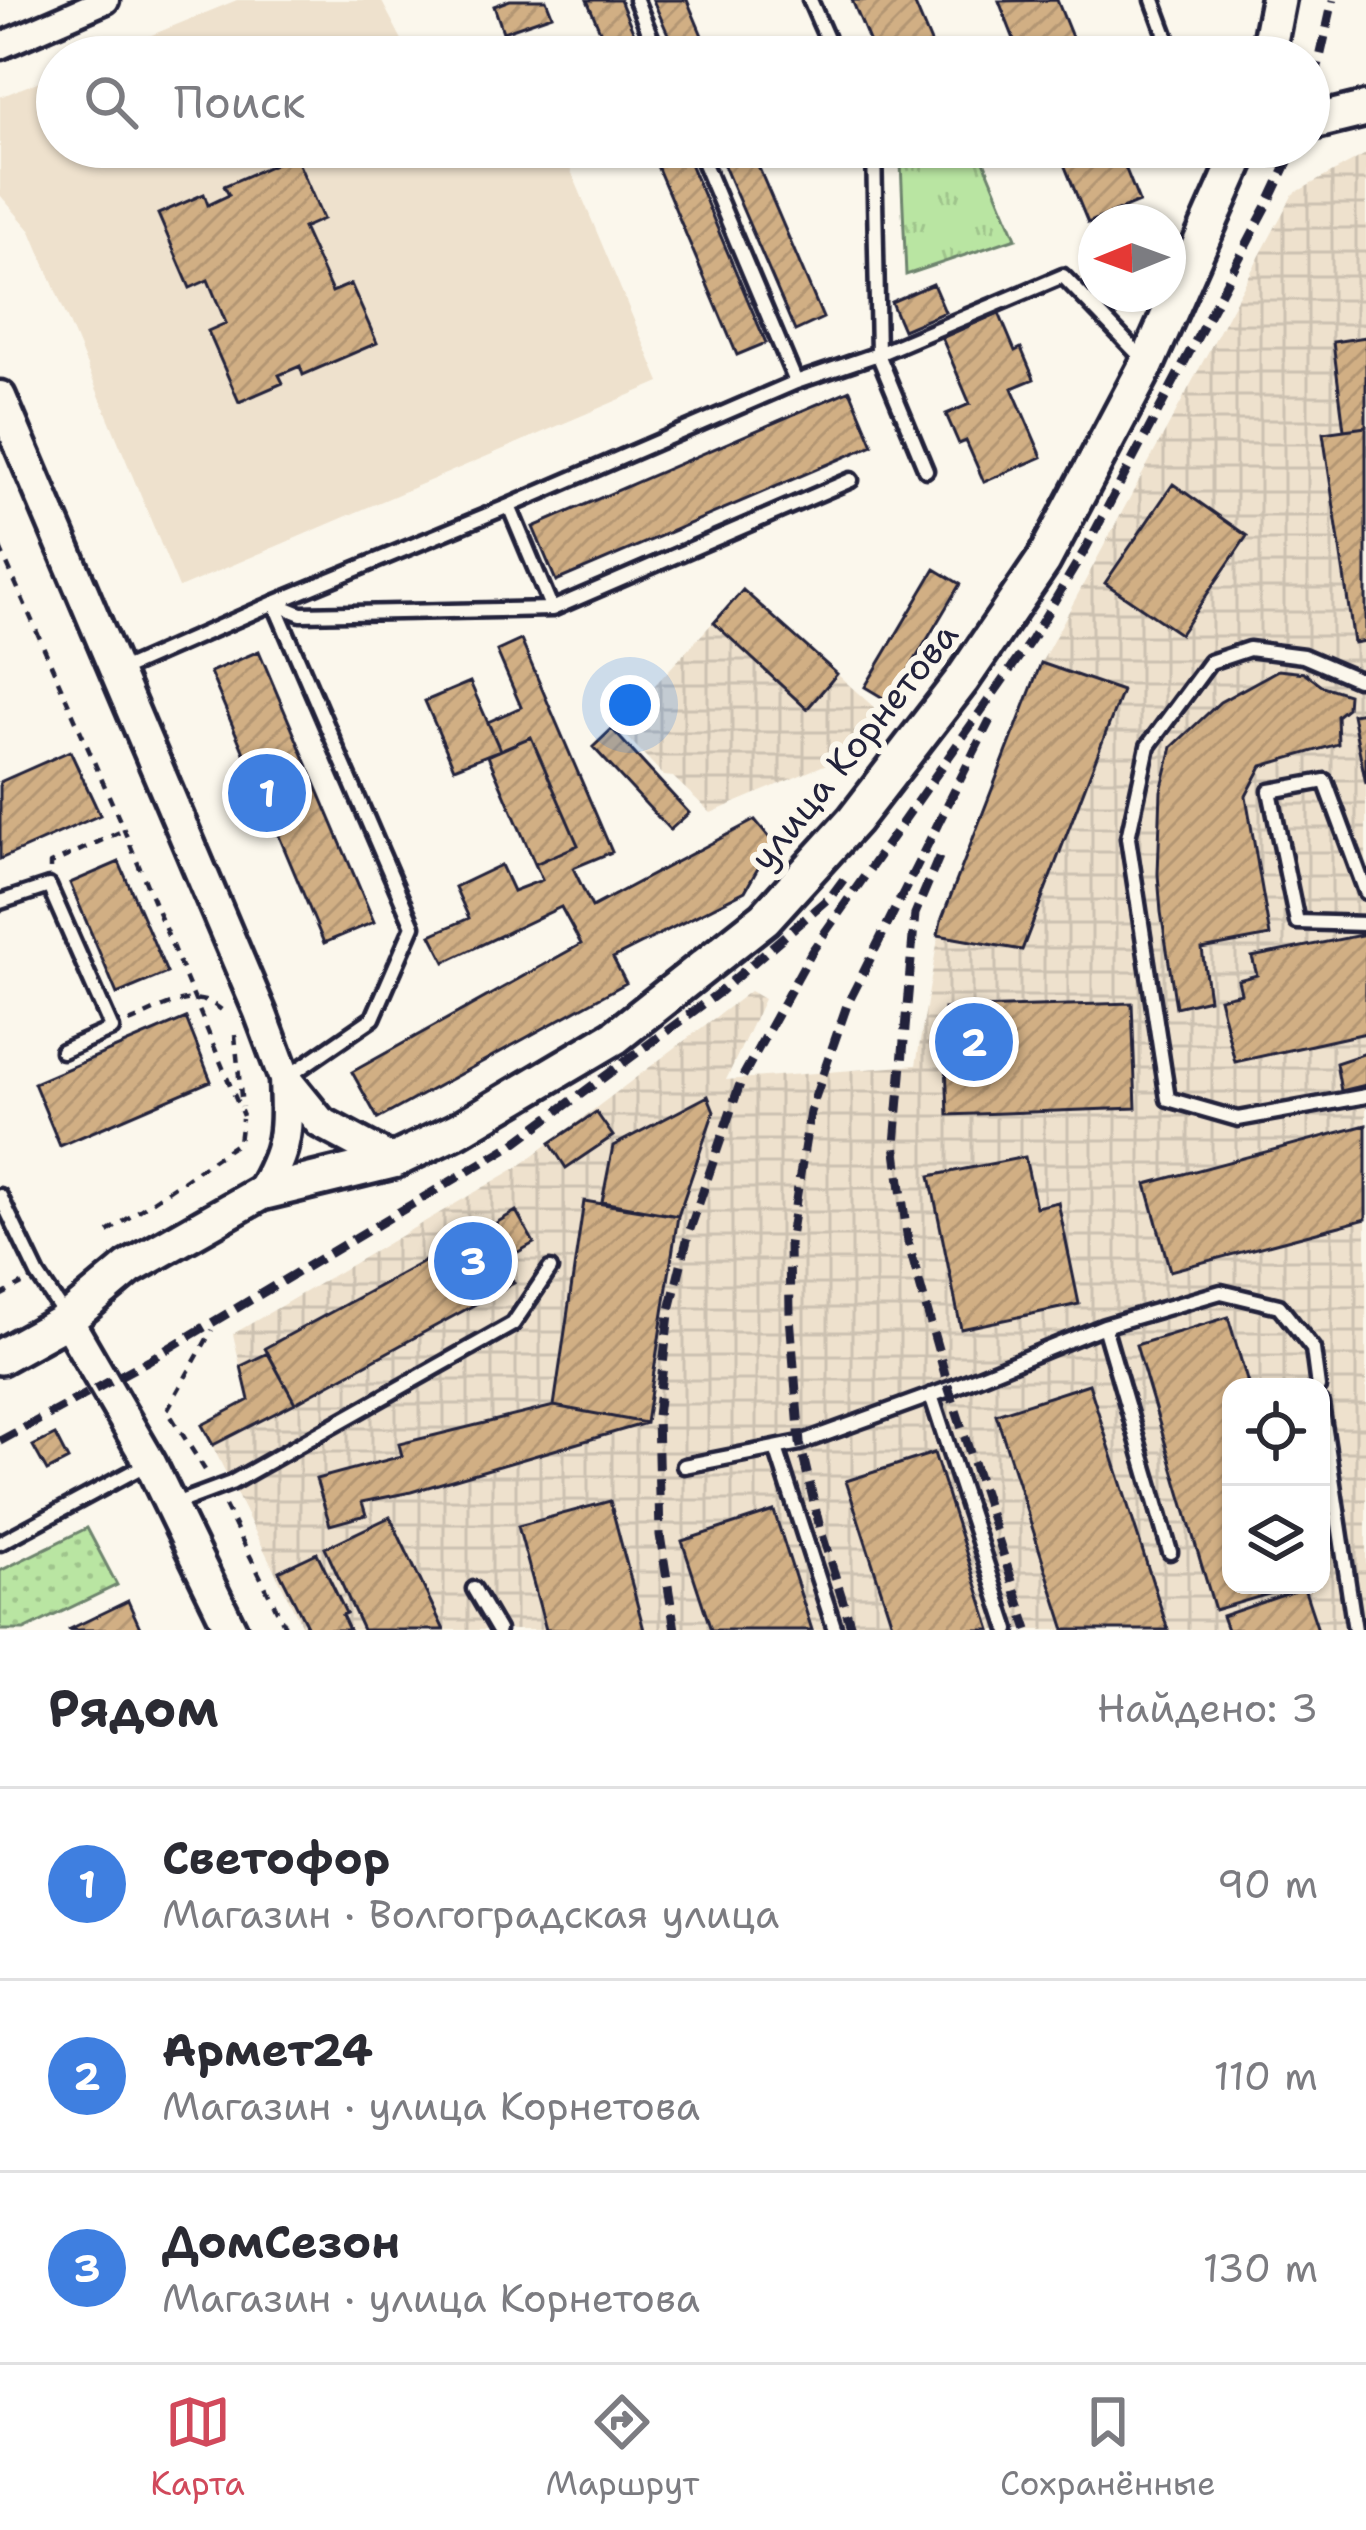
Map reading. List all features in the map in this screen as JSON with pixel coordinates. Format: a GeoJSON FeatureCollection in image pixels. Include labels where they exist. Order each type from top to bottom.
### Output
{"type":"FeatureCollection","features":[{"type":"Feature","properties":{"kind":"main road"},"geometry":{"type":"LineString","coordinates":[[1271,36],[1278,0]]}},
{"type":"Feature","properties":{"kind":"main road"},"geometry":{"type":"LineString","coordinates":[[1330,118],[1366,109]]}},
{"type":"Feature","properties":{"kind":"main road","name":"улица Корнетова"},"geometry":{"type":"LineString","coordinates":[[0,1357],[67,1320],[129,1268],[260,1192],[393,1160],[458,1130],[615,1037],[765,918],[854,820],[962,680],[1042,561],[1147,364],[1234,168]]}},
{"type":"Feature","properties":{"kind":"street"},"geometry":{"type":"LineString","coordinates":[[0,46],[106,0]]}},
{"type":"Feature","properties":{"kind":"street"},"geometry":{"type":"LineString","coordinates":[[0,397],[285,1079],[287,1132],[278,1164],[260,1192]]}},
{"type":"Feature","properties":{"kind":"street"},"geometry":{"type":"LineString","coordinates":[[285,1079],[320,1122],[393,1160]]}},
{"type":"Feature","properties":{"kind":"street"},"geometry":{"type":"LineString","coordinates":[[67,1320],[150,1463],[231,1630]]}},
{"type":"Feature","properties":{"kind":"lane"},"geometry":{"type":"LineString","coordinates":[[635,0],[650,36]]}},
{"type":"Feature","properties":{"kind":"lane"},"geometry":{"type":"LineString","coordinates":[[810,0],[826,36]]}},
{"type":"Feature","properties":{"kind":"lane"},"geometry":{"type":"LineString","coordinates":[[1153,0],[1166,36]]}},
{"type":"Feature","properties":{"kind":"lane"},"geometry":{"type":"LineString","coordinates":[[706,168],[796,382]]}},
{"type":"Feature","properties":{"kind":"lane"},"geometry":{"type":"LineString","coordinates":[[874,168],[878,354],[926,470]]}},
{"type":"Feature","properties":{"kind":"lane"},"geometry":{"type":"LineString","coordinates":[[118,672],[796,382],[878,354],[1064,276],[1147,364]]}},
{"type":"Feature","properties":{"kind":"lane"},"geometry":{"type":"LineString","coordinates":[[274,603],[301,614],[552,609],[850,480]]}},
{"type":"Feature","properties":{"kind":"lane"},"geometry":{"type":"LineString","coordinates":[[509,506],[552,609]]}},
{"type":"Feature","properties":{"kind":"lane"},"geometry":{"type":"LineString","coordinates":[[274,603],[413,926],[373,1018],[285,1079]]}},
{"type":"Feature","properties":{"kind":"lane"},"geometry":{"type":"LineString","coordinates":[[1366,679],[1358,680],[1304,656],[1250,649],[1210,662],[1148,746],[1128,838],[1168,1099],[1238,1119],[1366,1096]]}},
{"type":"Feature","properties":{"kind":"lane"},"geometry":{"type":"LineString","coordinates":[[1366,892],[1325,781],[1270,791],[1297,922],[1366,924]]}},
{"type":"Feature","properties":{"kind":"lane"},"geometry":{"type":"LineString","coordinates":[[0,902],[50,886],[112,1029],[62,1051]]}},
{"type":"Feature","properties":{"kind":"lane"},"geometry":{"type":"LineString","coordinates":[[0,1196],[38,1275],[67,1320]]}},
{"type":"Feature","properties":{"kind":"lane"},"geometry":{"type":"LineString","coordinates":[[171,1505],[231,1483],[513,1324],[550,1269]]}},
{"type":"Feature","properties":{"kind":"lane"},"geometry":{"type":"LineString","coordinates":[[684,1466],[800,1443],[1104,1326],[1221,1292],[1279,1306],[1313,1349],[1317,1378]]}},
{"type":"Feature","properties":{"kind":"lane"},"geometry":{"type":"LineString","coordinates":[[1104,1326],[1170,1552]]}},
{"type":"Feature","properties":{"kind":"lane"},"geometry":{"type":"LineString","coordinates":[[931,1395],[1008,1630]]}},
{"type":"Feature","properties":{"kind":"lane"},"geometry":{"type":"LineString","coordinates":[[776,1448],[836,1630]]}},
{"type":"Feature","properties":{"kind":"lane"},"geometry":{"type":"LineString","coordinates":[[0,1543],[150,1463]]}},
{"type":"Feature","properties":{"kind":"lane"},"geometry":{"type":"LineString","coordinates":[[1330,1464],[1355,1630]]}},
{"type":"Feature","properties":{"kind":"lane"},"geometry":{"type":"LineString","coordinates":[[474,1588],[498,1630]]}},
{"type":"Feature","properties":{"kind":"path"},"geometry":{"type":"LineString","coordinates":[[0,548],[243,1116]]}},
{"type":"Feature","properties":{"kind":"path"},"geometry":{"type":"LineString","coordinates":[[50,886],[50,863],[124,830]]}},
{"type":"Feature","properties":{"kind":"path"},"geometry":{"type":"LineString","coordinates":[[108,1232],[239,1142],[243,1116],[234,1024],[211,1000],[193,997],[112,1029]]}},
{"type":"Feature","properties":{"kind":"shaded area"},"geometry":{"type":"Polygon","coordinates":[[[237,0],[381,0],[400,36],[149,36],[237,0]]]}},
{"type":"Feature","properties":{"kind":"shaded area"},"geometry":{"type":"Polygon","coordinates":[[[36,82],[36,168],[570,168],[660,382],[179,588],[31,231],[0,195],[0,97],[36,82]]]}},
{"type":"Feature","properties":{"kind":"shaded area"},"geometry":{"type":"Polygon","coordinates":[[[1366,154],[1366,1630],[304,1630],[202,1425],[248,1400],[233,1334],[518,1167],[750,991],[764,999],[726,1080],[916,1065],[941,921],[1041,663],[1293,194],[1366,154]]]}},
{"type":"Feature","properties":{"kind":"shaded area"},"geometry":{"type":"Polygon","coordinates":[[[743,590],[877,710],[836,760],[711,813],[673,777],[664,776],[617,726],[743,590]]]}},
{"type":"Feature","properties":{"kind":"green space"},"geometry":{"type":"Polygon","coordinates":[[[901,168],[987,168],[1016,238],[906,275],[901,168]]]}},
{"type":"Feature","properties":{"kind":"green space"},"geometry":{"type":"Polygon","coordinates":[[[87,1528],[117,1585],[24,1630],[0,1630],[0,1571],[87,1528]]]}},
{"type":"Feature","properties":{"kind":"building"},"geometry":{"type":"Polygon","coordinates":[[[510,0],[546,0],[552,15],[503,32],[494,6],[510,0]]]}},
{"type":"Feature","properties":{"kind":"building"},"geometry":{"type":"Polygon","coordinates":[[[587,0],[620,0],[635,36],[602,36],[587,0]]]}},
{"type":"Feature","properties":{"kind":"building"},"geometry":{"type":"Polygon","coordinates":[[[653,0],[687,0],[702,36],[669,36],[653,0]]]}},
{"type":"Feature","properties":{"kind":"building"},"geometry":{"type":"Polygon","coordinates":[[[852,0],[913,0],[928,36],[867,36],[852,0]]]}},
{"type":"Feature","properties":{"kind":"building"},"geometry":{"type":"Polygon","coordinates":[[[1057,0],[1072,36],[1013,36],[999,1],[1057,0]]]}},
{"type":"Feature","properties":{"kind":"building"},"geometry":{"type":"Polygon","coordinates":[[[265,168],[301,168],[323,219],[303,228],[332,292],[351,284],[377,343],[303,375],[300,366],[279,375],[283,383],[239,402],[208,331],[226,323],[208,280],[190,288],[158,214],[204,194],[208,205],[229,195],[224,186],[265,168]]]}},
{"type":"Feature","properties":{"kind":"building"},"geometry":{"type":"Polygon","coordinates":[[[658,168],[692,168],[766,343],[737,355],[658,168]]]}},
{"type":"Feature","properties":{"kind":"building"},"geometry":{"type":"Polygon","coordinates":[[[725,168],[759,168],[823,318],[795,331],[725,168]]]}},
{"type":"Feature","properties":{"kind":"building"},"geometry":{"type":"Polygon","coordinates":[[[1066,168],[1125,168],[1139,202],[1080,204],[1066,168]]]}},
{"type":"Feature","properties":{"kind":"building"},"geometry":{"type":"Polygon","coordinates":[[[933,284],[945,312],[903,330],[891,302],[933,284]]]}},
{"type":"Feature","properties":{"kind":"building"},"geometry":{"type":"Polygon","coordinates":[[[999,313],[1015,351],[1021,348],[1034,379],[1012,388],[1042,457],[984,482],[966,441],[959,444],[946,414],[970,404],[942,338],[999,313]]]}},
{"type":"Feature","properties":{"kind":"building"},"geometry":{"type":"Polygon","coordinates":[[[1366,337],[1366,427],[1344,430],[1333,342],[1366,337]]]}},
{"type":"Feature","properties":{"kind":"building"},"geometry":{"type":"Polygon","coordinates":[[[850,390],[873,445],[556,581],[533,527],[850,390]]]}},
{"type":"Feature","properties":{"kind":"building"},"geometry":{"type":"Polygon","coordinates":[[[1366,427],[1366,641],[1354,643],[1323,433],[1366,427]]]}},
{"type":"Feature","properties":{"kind":"building"},"geometry":{"type":"Polygon","coordinates":[[[1173,484],[1247,536],[1180,634],[1105,583],[1173,484]]]}},
{"type":"Feature","properties":{"kind":"building"},"geometry":{"type":"Polygon","coordinates":[[[935,569],[960,584],[890,702],[865,687],[935,569]]]}},
{"type":"Feature","properties":{"kind":"building"},"geometry":{"type":"Polygon","coordinates":[[[743,590],[837,674],[807,709],[714,623],[743,590]]]}},
{"type":"Feature","properties":{"kind":"building"},"geometry":{"type":"Polygon","coordinates":[[[521,640],[612,852],[573,868],[592,907],[755,820],[773,842],[745,891],[613,958],[626,983],[378,1119],[352,1072],[581,944],[561,907],[445,962],[431,935],[469,918],[455,887],[501,865],[513,891],[542,880],[535,864],[578,845],[531,737],[500,750],[488,722],[521,707],[497,651],[521,640]]]}},
{"type":"Feature","properties":{"kind":"building"},"geometry":{"type":"Polygon","coordinates":[[[259,651],[374,922],[324,943],[210,672],[259,651]]]}},
{"type":"Feature","properties":{"kind":"building"},"geometry":{"type":"Polygon","coordinates":[[[1041,663],[1122,691],[1022,950],[938,935],[941,921],[1041,663]]]}},
{"type":"Feature","properties":{"kind":"building"},"geometry":{"type":"Polygon","coordinates":[[[1278,670],[1305,673],[1322,686],[1348,694],[1347,708],[1337,716],[1338,744],[1262,766],[1246,796],[1270,936],[1202,949],[1209,999],[1176,1007],[1158,874],[1161,791],[1172,747],[1220,702],[1278,670]]]}},
{"type":"Feature","properties":{"kind":"building"},"geometry":{"type":"Polygon","coordinates":[[[470,682],[500,750],[454,768],[425,701],[470,682]]]}},
{"type":"Feature","properties":{"kind":"building"},"geometry":{"type":"Polygon","coordinates":[[[1366,712],[1366,784],[1352,714],[1366,712]]]}},
{"type":"Feature","properties":{"kind":"building"},"geometry":{"type":"Polygon","coordinates":[[[612,729],[689,813],[670,830],[593,747],[612,729]]]}},
{"type":"Feature","properties":{"kind":"building"},"geometry":{"type":"Polygon","coordinates":[[[531,737],[578,845],[535,864],[488,756],[531,737]]]}},
{"type":"Feature","properties":{"kind":"building"},"geometry":{"type":"Polygon","coordinates":[[[70,751],[100,815],[0,859],[0,782],[70,751]]]}},
{"type":"Feature","properties":{"kind":"building"},"geometry":{"type":"Polygon","coordinates":[[[119,862],[167,973],[117,994],[70,883],[119,862]]]}},
{"type":"Feature","properties":{"kind":"building"},"geometry":{"type":"Polygon","coordinates":[[[1366,934],[1366,1033],[1235,1062],[1219,998],[1241,993],[1238,980],[1257,975],[1252,957],[1366,934]]]}},
{"type":"Feature","properties":{"kind":"building"},"geometry":{"type":"Polygon","coordinates":[[[1132,1003],[1136,1108],[948,1115],[944,1009],[1132,1003]]]}},
{"type":"Feature","properties":{"kind":"building"},"geometry":{"type":"Polygon","coordinates":[[[186,1018],[211,1081],[60,1146],[34,1083],[186,1018]]]}},
{"type":"Feature","properties":{"kind":"building"},"geometry":{"type":"Polygon","coordinates":[[[1366,1053],[1366,1085],[1341,1091],[1336,1063],[1366,1053]]]}},
{"type":"Feature","properties":{"kind":"building"},"geometry":{"type":"Polygon","coordinates":[[[708,1096],[714,1111],[678,1216],[602,1202],[613,1146],[708,1096]]]}},
{"type":"Feature","properties":{"kind":"building"},"geometry":{"type":"Polygon","coordinates":[[[596,1112],[613,1136],[566,1168],[550,1143],[596,1112]]]}},
{"type":"Feature","properties":{"kind":"building"},"geometry":{"type":"Polygon","coordinates":[[[1366,1125],[1366,1219],[1170,1271],[1146,1184],[1366,1125]]]}},
{"type":"Feature","properties":{"kind":"building"},"geometry":{"type":"Polygon","coordinates":[[[1025,1157],[1036,1207],[1058,1202],[1079,1304],[961,1329],[930,1176],[1025,1157]]]}},
{"type":"Feature","properties":{"kind":"building"},"geometry":{"type":"Polygon","coordinates":[[[584,1201],[678,1216],[646,1423],[554,1406],[584,1201]]]}},
{"type":"Feature","properties":{"kind":"building"},"geometry":{"type":"Polygon","coordinates":[[[516,1211],[534,1243],[504,1260],[486,1229],[516,1211]]]}},
{"type":"Feature","properties":{"kind":"building"},"geometry":{"type":"Polygon","coordinates":[[[484,1229],[514,1283],[295,1403],[265,1348],[484,1229]]]}},
{"type":"Feature","properties":{"kind":"building"},"geometry":{"type":"Polygon","coordinates":[[[1228,1317],[1246,1378],[1222,1378],[1222,1594],[1269,1594],[1215,1610],[1136,1345],[1228,1317]]]}},
{"type":"Feature","properties":{"kind":"building"},"geometry":{"type":"Polygon","coordinates":[[[268,1353],[295,1403],[213,1445],[202,1425],[249,1400],[241,1366],[268,1353]]]}},
{"type":"Feature","properties":{"kind":"building"},"geometry":{"type":"Polygon","coordinates":[[[1089,1384],[1168,1630],[1065,1630],[996,1414],[1089,1384]]]}},
{"type":"Feature","properties":{"kind":"building"},"geometry":{"type":"Polygon","coordinates":[[[554,1406],[646,1423],[362,1502],[366,1515],[330,1525],[316,1479],[402,1456],[399,1444],[554,1406]]]}},
{"type":"Feature","properties":{"kind":"building"},"geometry":{"type":"Polygon","coordinates":[[[55,1435],[68,1460],[47,1471],[33,1446],[55,1435]]]}},
{"type":"Feature","properties":{"kind":"building"},"geometry":{"type":"Polygon","coordinates":[[[934,1453],[991,1630],[894,1630],[846,1481],[934,1453]]]}},
{"type":"Feature","properties":{"kind":"building"},"geometry":{"type":"Polygon","coordinates":[[[610,1501],[644,1630],[546,1630],[518,1526],[610,1501]]]}},
{"type":"Feature","properties":{"kind":"building"},"geometry":{"type":"Polygon","coordinates":[[[774,1511],[812,1630],[711,1630],[682,1541],[774,1511]]]}},
{"type":"Feature","properties":{"kind":"building"},"geometry":{"type":"Polygon","coordinates":[[[390,1517],[444,1630],[363,1630],[325,1548],[390,1517]]]}},
{"type":"Feature","properties":{"kind":"building"},"geometry":{"type":"Polygon","coordinates":[[[317,1553],[346,1613],[342,1615],[349,1630],[309,1630],[279,1571],[317,1553]]]}},
{"type":"Feature","properties":{"kind":"building"},"geometry":{"type":"Polygon","coordinates":[[[1286,1594],[1306,1594],[1318,1630],[1227,1630],[1222,1616],[1286,1594]]]}},
{"type":"Feature","properties":{"kind":"building"},"geometry":{"type":"Polygon","coordinates":[[[128,1601],[141,1630],[68,1630],[128,1601]]]}},
{"type":"Feature","properties":{"kind":"railway"},"geometry":{"type":"LineString","coordinates":[[1325,36],[1333,0]]}},
{"type":"Feature","properties":{"kind":"railway"},"geometry":{"type":"LineString","coordinates":[[675,1630],[660,1535],[657,1416],[669,1314],[689,1232],[742,1078],[812,951],[1031,640],[1086,548],[1285,168]]}},
{"type":"Feature","properties":{"kind":"railway"},"geometry":{"type":"LineString","coordinates":[[852,1630],[800,1443],[789,1244],[810,1112],[847,1005],[990,720]]}},
{"type":"Feature","properties":{"kind":"railway"},"geometry":{"type":"LineString","coordinates":[[939,857],[915,914],[895,1144],[908,1242],[949,1389],[1028,1630]]}},
{"type":"Feature","properties":{"kind":"railway"},"geometry":{"type":"LineString","coordinates":[[0,1441],[149,1360],[509,1147],[717,994],[832,895],[846,876]]}},
{"type":"Feature","properties":{"kind":"place","name":"Светофор"},"geometry":{"type":"Point","coordinates":[267,793]}},
{"type":"Feature","properties":{"kind":"place","name":"Армет24"},"geometry":{"type":"Point","coordinates":[974,1042]}},
{"type":"Feature","properties":{"kind":"place","name":"ДомСезон"},"geometry":{"type":"Point","coordinates":[473,1261]}}]}
